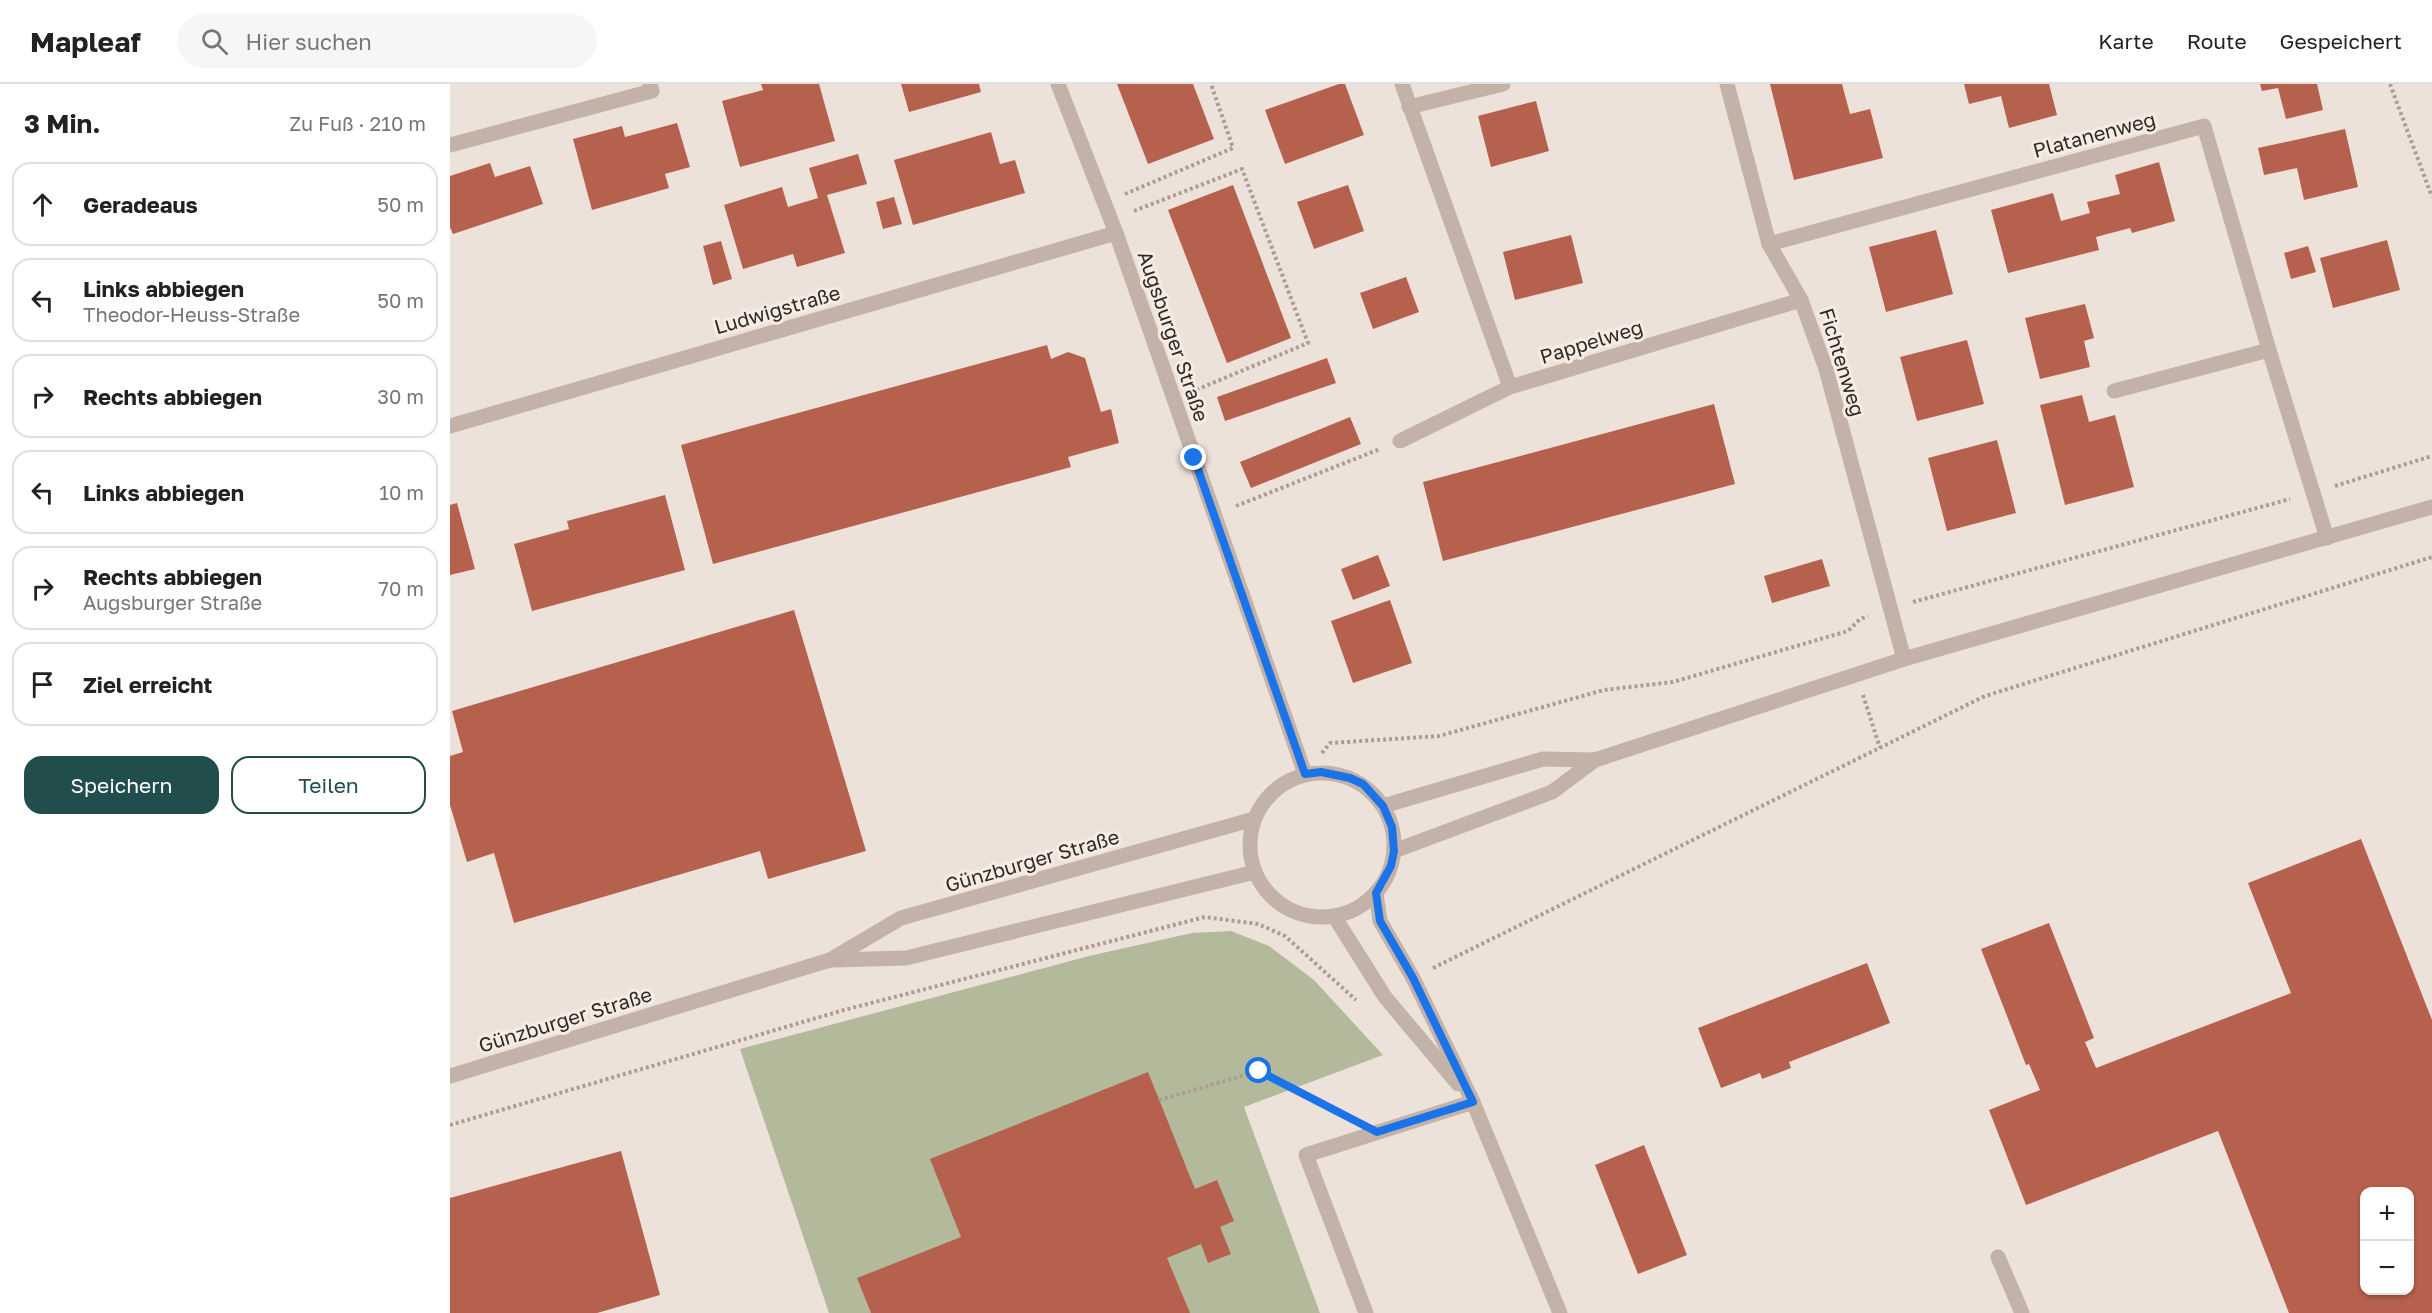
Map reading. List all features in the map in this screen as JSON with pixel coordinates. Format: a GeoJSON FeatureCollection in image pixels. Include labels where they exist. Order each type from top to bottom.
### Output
{"type":"FeatureCollection","features":[{"type":"Feature","properties":{"kind":"street"},"geometry":{"type":"LineString","coordinates":[[450,145],[652,92],[650,84]]}},
{"type":"Feature","properties":{"kind":"street","name":"Augsburger Straße"},"geometry":{"type":"LineString","coordinates":[[1058,84],[1113,227],[1305,774]]}},
{"type":"Feature","properties":{"kind":"street"},"geometry":{"type":"LineString","coordinates":[[1402,84],[1510,387]]}},
{"type":"Feature","properties":{"kind":"street"},"geometry":{"type":"LineString","coordinates":[[1409,107],[1503,84]]}},
{"type":"Feature","properties":{"kind":"street","name":"Fichtenweg"},"geometry":{"type":"LineString","coordinates":[[1727,84],[1769,244],[1801,300],[1826,369],[1904,659]]}},
{"type":"Feature","properties":{"kind":"street","name":"Platanenweg"},"geometry":{"type":"LineString","coordinates":[[1769,244],[2204,126],[2327,538]]}},
{"type":"Feature","properties":{"kind":"street","name":"Ludwigstraße"},"geometry":{"type":"LineString","coordinates":[[450,426],[1113,227]]}},
{"type":"Feature","properties":{"kind":"street","name":"Pappelweg"},"geometry":{"type":"LineString","coordinates":[[1400,441],[1510,387],[1801,300]]}},
{"type":"Feature","properties":{"kind":"street"},"geometry":{"type":"LineString","coordinates":[[2114,391],[2269,350]]}},
{"type":"Feature","properties":{"kind":"street"},"geometry":{"type":"LineString","coordinates":[[1394,851],[1552,792],[1595,760],[1904,659],[2432,507]]}},
{"type":"Feature","properties":{"kind":"street"},"geometry":{"type":"LineString","coordinates":[[1383,806],[1543,759],[1595,760]]}},
{"type":"Feature","properties":{"kind":"street"},"geometry":{"type":"LineString","coordinates":[[1321,772],[1350,778],[1363,784],[1383,806],[1392,827],[1394,851],[1388,873],[1376,893],[1349,911],[1334,916],[1318,917],[1287,908],[1263,886],[1255,872],[1250,855],[1250,837],[1254,819],[1262,804],[1274,790],[1288,780],[1305,774],[1321,772]]}},
{"type":"Feature","properties":{"kind":"street","name":"Günzburger Straße"},"geometry":{"type":"LineString","coordinates":[[450,1076],[830,960],[901,918],[1254,819]]}},
{"type":"Feature","properties":{"kind":"street","name":"Günzburger Straße"},"geometry":{"type":"LineString","coordinates":[[830,960],[906,958],[1255,872]]}},
{"type":"Feature","properties":{"kind":"street"},"geometry":{"type":"LineString","coordinates":[[1376,893],[1380,921],[1413,978],[1473,1102],[1560,1313]]}},
{"type":"Feature","properties":{"kind":"street"},"geometry":{"type":"LineString","coordinates":[[1334,916],[1385,997],[1473,1102]]}},
{"type":"Feature","properties":{"kind":"street"},"geometry":{"type":"LineString","coordinates":[[1366,1313],[1306,1155],[1473,1102]]}},
{"type":"Feature","properties":{"kind":"street"},"geometry":{"type":"LineString","coordinates":[[1998,1257],[2022,1313]]}},
{"type":"Feature","properties":{"kind":"path"},"geometry":{"type":"LineString","coordinates":[[1104,203],[1233,148],[1211,84]]}},
{"type":"Feature","properties":{"kind":"path"},"geometry":{"type":"LineString","coordinates":[[2390,84],[2432,197]]}},
{"type":"Feature","properties":{"kind":"path"},"geometry":{"type":"LineString","coordinates":[[1113,227],[1242,169],[1308,343],[1174,399]]}},
{"type":"Feature","properties":{"kind":"path"},"geometry":{"type":"LineString","coordinates":[[1214,514],[1400,441]]}},
{"type":"Feature","properties":{"kind":"path"},"geometry":{"type":"LineString","coordinates":[[1305,774],[1330,743],[1439,736],[1604,690],[1673,682],[1848,631],[1860,619],[1890,608],[2312,493],[2432,456]]}},
{"type":"Feature","properties":{"kind":"path"},"geometry":{"type":"LineString","coordinates":[[1413,978],[1985,696],[2432,557]]}},
{"type":"Feature","properties":{"kind":"path"},"geometry":{"type":"LineString","coordinates":[[1856,675],[1880,748]]}},
{"type":"Feature","properties":{"kind":"path"},"geometry":{"type":"LineString","coordinates":[[450,1125],[844,1010],[1204,917],[1258,924],[1285,936],[1366,1009],[1385,997]]}},
{"type":"Feature","properties":{"kind":"path"},"geometry":{"type":"LineString","coordinates":[[1159,1100],[1259,1071],[1377,1132]]}},
{"type":"Feature","properties":{"kind":"green space"},"geometry":{"type":"Polygon","coordinates":[[[1231,931],[1269,946],[1314,980],[1383,1055],[1244,1107],[1320,1313],[829,1313],[740,1049],[1089,956],[1192,933],[1231,931]]]}},
{"type":"Feature","properties":{"kind":"building"},"geometry":{"type":"Polygon","coordinates":[[[761,84],[819,84],[835,141],[740,167],[722,101],[763,90],[761,84]]]}},
{"type":"Feature","properties":{"kind":"building"},"geometry":{"type":"Polygon","coordinates":[[[901,84],[979,84],[981,92],[909,112],[901,84]]]}},
{"type":"Feature","properties":{"kind":"building"},"geometry":{"type":"Polygon","coordinates":[[[1117,84],[1193,84],[1214,139],[1148,164],[1117,84]]]}},
{"type":"Feature","properties":{"kind":"building"},"geometry":{"type":"Polygon","coordinates":[[[1339,84],[1345,84],[1364,135],[1285,164],[1265,110],[1339,84]]]}},
{"type":"Feature","properties":{"kind":"building"},"geometry":{"type":"Polygon","coordinates":[[[1770,84],[1842,84],[1850,114],[1870,109],[1883,158],[1794,180],[1770,84]]]}},
{"type":"Feature","properties":{"kind":"building"},"geometry":{"type":"Polygon","coordinates":[[[1964,84],[2049,84],[2057,115],[2009,128],[2001,96],[1969,104],[1964,84]]]}},
{"type":"Feature","properties":{"kind":"building"},"geometry":{"type":"Polygon","coordinates":[[[2260,84],[2317,84],[2323,110],[2286,119],[2278,88],[2262,91],[2260,84]]]}},
{"type":"Feature","properties":{"kind":"building"},"geometry":{"type":"Polygon","coordinates":[[[1536,101],[1549,151],[1491,167],[1478,116],[1536,101]]]}},
{"type":"Feature","properties":{"kind":"building"},"geometry":{"type":"Polygon","coordinates":[[[677,123],[690,167],[665,174],[669,188],[592,210],[573,139],[622,126],[625,137],[677,123]]]}},
{"type":"Feature","properties":{"kind":"building"},"geometry":{"type":"Polygon","coordinates":[[[2345,129],[2358,187],[2304,200],[2297,168],[2264,175],[2258,148],[2345,129]]]}},
{"type":"Feature","properties":{"kind":"building"},"geometry":{"type":"Polygon","coordinates":[[[991,132],[1000,164],[1015,160],[1025,193],[913,225],[894,160],[991,132]]]}},
{"type":"Feature","properties":{"kind":"building"},"geometry":{"type":"Polygon","coordinates":[[[858,154],[867,184],[827,195],[845,253],[797,267],[793,254],[743,269],[724,205],[782,187],[788,207],[818,198],[809,168],[858,154]]]}},
{"type":"Feature","properties":{"kind":"building"},"geometry":{"type":"Polygon","coordinates":[[[2159,162],[2175,221],[2132,233],[2130,228],[2096,237],[2099,250],[2008,273],[1991,210],[2053,193],[2061,221],[2090,213],[2087,202],[2120,194],[2115,175],[2159,162]]]}},
{"type":"Feature","properties":{"kind":"building"},"geometry":{"type":"Polygon","coordinates":[[[490,163],[495,177],[530,166],[543,204],[453,234],[450,227],[450,176],[490,163]]]}},
{"type":"Feature","properties":{"kind":"building"},"geometry":{"type":"Polygon","coordinates":[[[1233,185],[1291,338],[1227,363],[1168,210],[1233,185]]]}},
{"type":"Feature","properties":{"kind":"building"},"geometry":{"type":"Polygon","coordinates":[[[1348,185],[1364,231],[1314,249],[1297,202],[1348,185]]]}},
{"type":"Feature","properties":{"kind":"building"},"geometry":{"type":"Polygon","coordinates":[[[894,197],[902,224],[883,229],[876,202],[894,197]]]}},
{"type":"Feature","properties":{"kind":"building"},"geometry":{"type":"Polygon","coordinates":[[[1936,230],[1953,294],[1886,312],[1869,247],[1936,230]]]}},
{"type":"Feature","properties":{"kind":"building"},"geometry":{"type":"Polygon","coordinates":[[[1571,235],[1583,283],[1515,300],[1503,252],[1571,235]]]}},
{"type":"Feature","properties":{"kind":"building"},"geometry":{"type":"Polygon","coordinates":[[[2387,240],[2400,290],[2333,308],[2320,258],[2387,240]]]}},
{"type":"Feature","properties":{"kind":"building"},"geometry":{"type":"Polygon","coordinates":[[[721,241],[732,279],[713,285],[703,246],[721,241]]]}},
{"type":"Feature","properties":{"kind":"building"},"geometry":{"type":"Polygon","coordinates":[[[2308,246],[2316,272],[2291,279],[2284,253],[2308,246]]]}},
{"type":"Feature","properties":{"kind":"building"},"geometry":{"type":"Polygon","coordinates":[[[1406,277],[1419,312],[1373,329],[1360,293],[1406,277]]]}},
{"type":"Feature","properties":{"kind":"building"},"geometry":{"type":"Polygon","coordinates":[[[2085,304],[2094,338],[2084,341],[2090,367],[2040,379],[2025,318],[2085,304]]]}},
{"type":"Feature","properties":{"kind":"building"},"geometry":{"type":"Polygon","coordinates":[[[1967,340],[1984,404],[1917,421],[1900,357],[1967,340]]]}},
{"type":"Feature","properties":{"kind":"building"},"geometry":{"type":"Polygon","coordinates":[[[1047,345],[1051,359],[1068,352],[1085,358],[1101,412],[1111,409],[1119,443],[1068,457],[1071,467],[713,564],[681,445],[1047,345]]]}},
{"type":"Feature","properties":{"kind":"building"},"geometry":{"type":"Polygon","coordinates":[[[1327,358],[1336,383],[1225,421],[1217,397],[1327,358]]]}},
{"type":"Feature","properties":{"kind":"building"},"geometry":{"type":"Polygon","coordinates":[[[2082,395],[2089,422],[2115,415],[2134,487],[2065,505],[2040,405],[2082,395]]]}},
{"type":"Feature","properties":{"kind":"building"},"geometry":{"type":"Polygon","coordinates":[[[1714,404],[1735,484],[1443,561],[1423,482],[1714,404]]]}},
{"type":"Feature","properties":{"kind":"building"},"geometry":{"type":"Polygon","coordinates":[[[1350,417],[1361,444],[1251,488],[1240,462],[1350,417]]]}},
{"type":"Feature","properties":{"kind":"building"},"geometry":{"type":"Polygon","coordinates":[[[1997,440],[2016,513],[1947,531],[1928,458],[1997,440]]]}},
{"type":"Feature","properties":{"kind":"building"},"geometry":{"type":"Polygon","coordinates":[[[665,495],[685,570],[532,611],[514,544],[569,529],[567,521],[665,495]]]}},
{"type":"Feature","properties":{"kind":"building"},"geometry":{"type":"Polygon","coordinates":[[[457,503],[475,569],[450,575],[450,505],[457,503]]]}},
{"type":"Feature","properties":{"kind":"building"},"geometry":{"type":"Polygon","coordinates":[[[1378,555],[1390,586],[1353,600],[1341,569],[1378,555]]]}},
{"type":"Feature","properties":{"kind":"building"},"geometry":{"type":"Polygon","coordinates":[[[1822,559],[1830,586],[1772,603],[1764,576],[1822,559]]]}},
{"type":"Feature","properties":{"kind":"building"},"geometry":{"type":"Polygon","coordinates":[[[1390,600],[1412,663],[1353,683],[1331,621],[1390,600]]]}},
{"type":"Feature","properties":{"kind":"building"},"geometry":{"type":"Polygon","coordinates":[[[794,610],[866,851],[768,879],[760,851],[514,923],[494,853],[467,862],[450,805],[450,756],[463,752],[452,711],[794,610]]]}},
{"type":"Feature","properties":{"kind":"building"},"geometry":{"type":"Polygon","coordinates":[[[2361,839],[2432,1020],[2432,1313],[2289,1313],[2218,1131],[2026,1205],[1989,1110],[2040,1090],[2029,1064],[2026,1065],[1981,949],[2049,923],[2094,1038],[2085,1042],[2096,1068],[2291,993],[2248,883],[2361,839]]]}},
{"type":"Feature","properties":{"kind":"building"},"geometry":{"type":"Polygon","coordinates":[[[1867,963],[1890,1023],[1789,1062],[1791,1068],[1762,1079],[1760,1073],[1721,1088],[1698,1028],[1867,963]]]}},
{"type":"Feature","properties":{"kind":"building"},"geometry":{"type":"Polygon","coordinates":[[[1148,1072],[1195,1189],[1217,1180],[1234,1221],[1220,1227],[1231,1254],[1208,1263],[1201,1244],[1167,1258],[1190,1313],[871,1313],[857,1278],[961,1237],[930,1159],[1148,1072]]]}},
{"type":"Feature","properties":{"kind":"building"},"geometry":{"type":"Polygon","coordinates":[[[1644,1145],[1687,1255],[1638,1274],[1595,1165],[1644,1145]]]}},
{"type":"Feature","properties":{"kind":"building"},"geometry":{"type":"Polygon","coordinates":[[[621,1151],[660,1295],[597,1313],[450,1313],[450,1198],[621,1151]]]}},
{"type":"Feature","properties":{"kind":"route"},"geometry":{"type":"LineString","coordinates":[[1194,458],[1305,774],[1321,772],[1350,778],[1363,784],[1383,806],[1392,827],[1394,851],[1385,880],[1376,893],[1380,921],[1413,978],[1473,1102],[1377,1132],[1259,1071]]}}]}
